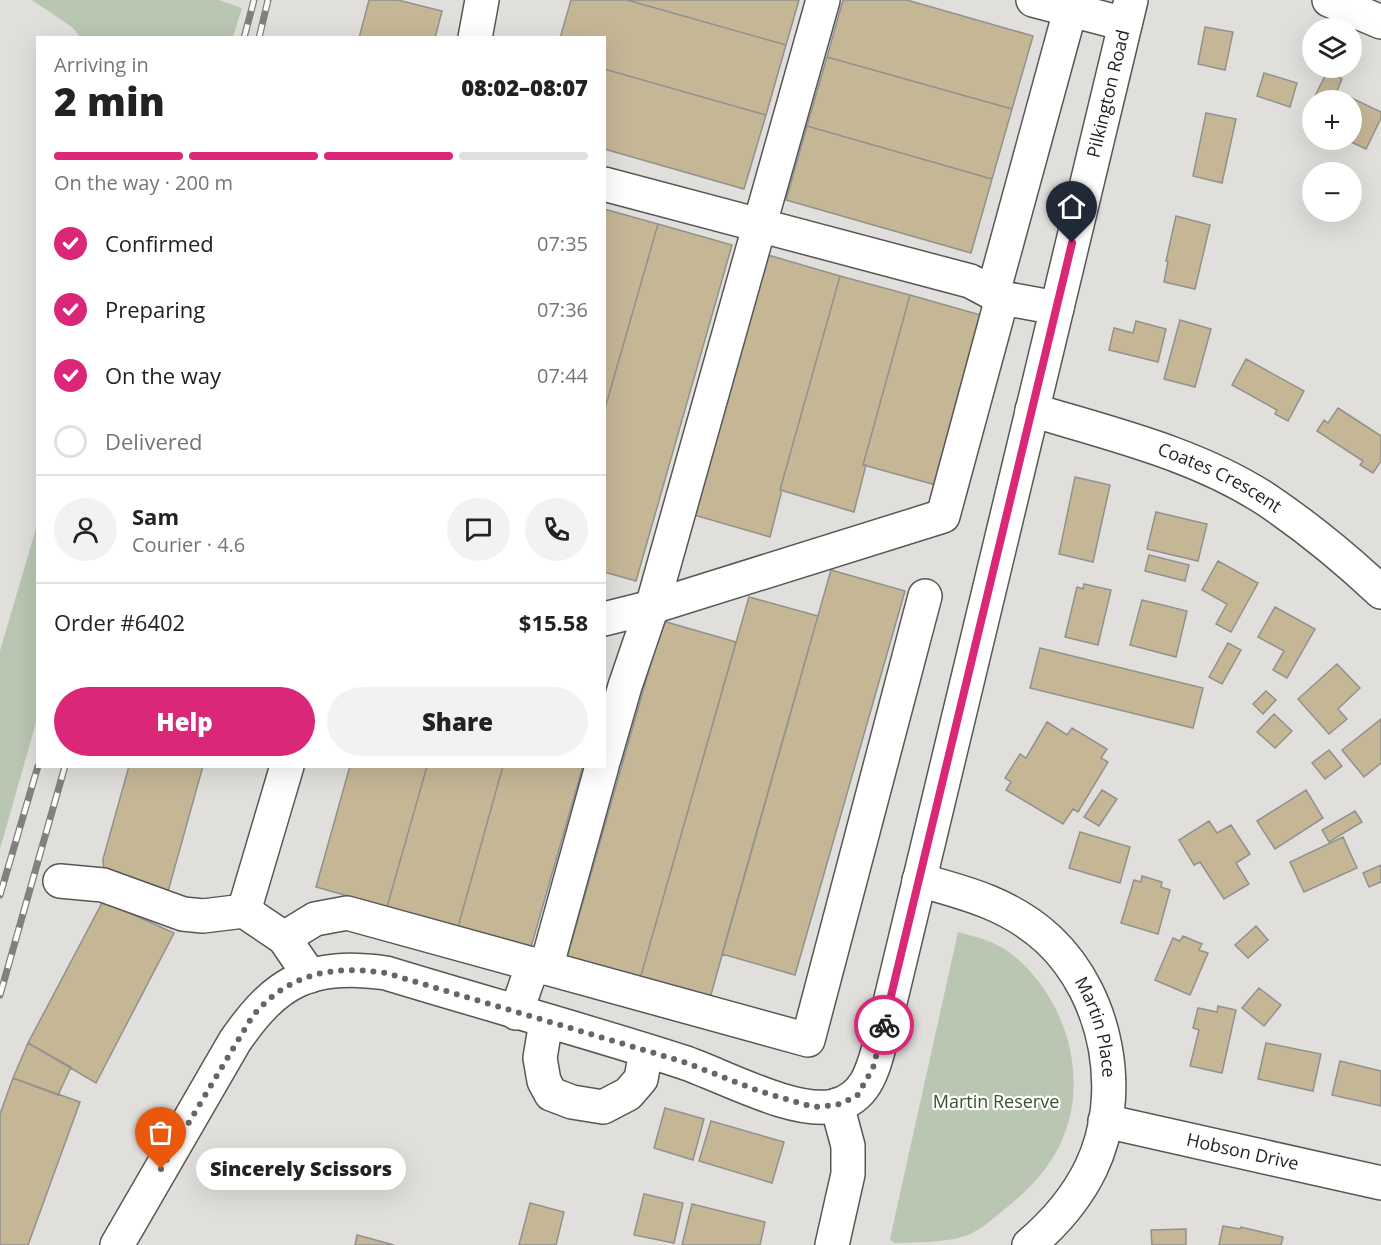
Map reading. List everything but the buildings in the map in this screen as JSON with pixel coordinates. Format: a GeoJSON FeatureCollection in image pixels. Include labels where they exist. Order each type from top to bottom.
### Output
{"type":"FeatureCollection","features":[{"type":"Feature","properties":{"kind":"main road"},"geometry":{"type":"LineString","coordinates":[[475,36],[482,0]]}},
{"type":"Feature","properties":{"kind":"main road"},"geometry":{"type":"LineString","coordinates":[[606,752],[625,686],[652,607],[824,0]]}},
{"type":"Feature","properties":{"kind":"main road"},"geometry":{"type":"LineString","coordinates":[[1033,0],[1128,12]]}},
{"type":"Feature","properties":{"kind":"main road"},"geometry":{"type":"LineString","coordinates":[[1329,0],[1381,22]]}},
{"type":"Feature","properties":{"kind":"main road"},"geometry":{"type":"LineString","coordinates":[[606,618],[652,607],[943,516],[1072,5]]}},
{"type":"Feature","properties":{"kind":"main road","name":"Pilkington Road"},"geometry":{"type":"LineString","coordinates":[[847,1101],[873,1068],[1128,12]]}},
{"type":"Feature","properties":{"kind":"main road"},"geometry":{"type":"LineString","coordinates":[[606,185],[970,280],[998,296],[1057,309]]}},
{"type":"Feature","properties":{"kind":"main road","name":"Coates Crescent"},"geometry":{"type":"LineString","coordinates":[[1032,410],[1136,441],[1229,480],[1266,499],[1322,541],[1381,592]]}},
{"type":"Feature","properties":{"kind":"main road"},"geometry":{"type":"LineString","coordinates":[[284,938],[315,919],[347,913],[808,1040],[925,596]]}},
{"type":"Feature","properties":{"kind":"main road"},"geometry":{"type":"LineString","coordinates":[[244,911],[286,768]]}},
{"type":"Feature","properties":{"kind":"main road"},"geometry":{"type":"LineString","coordinates":[[601,768],[540,966],[531,1017],[544,1081],[551,1094],[572,1102],[603,1107],[628,1094],[641,1079],[646,1051]]}},
{"type":"Feature","properties":{"kind":"main road","name":"Martin Place"},"geometry":{"type":"LineString","coordinates":[[919,880],[985,898],[1049,940],[1077,974],[1096,1012],[1106,1054],[1109,1083],[1105,1121],[1092,1166],[1075,1196],[1059,1216],[1029,1245]]}},
{"type":"Feature","properties":{"kind":"main road"},"geometry":{"type":"LineString","coordinates":[[60,881],[103,885],[183,914],[203,916],[244,911],[284,938],[310,976]]}},
{"type":"Feature","properties":{"kind":"main road"},"geometry":{"type":"LineString","coordinates":[[117,1245],[235,1041],[265,1001],[294,981],[344,970],[386,973],[646,1051],[794,1103],[813,1107],[847,1101],[864,1145],[864,1178],[855,1208],[835,1236]]}},
{"type":"Feature","properties":{"kind":"main road","name":"Hobson Drive"},"geometry":{"type":"LineString","coordinates":[[1105,1121],[1381,1183]]}},
{"type":"Feature","properties":{"kind":"green space"},"geometry":{"type":"Polygon","coordinates":[[[32,0],[219,0],[242,8],[233,36],[79,36],[72,27],[32,0]]]}},
{"type":"Feature","properties":{"kind":"green space"},"geometry":{"type":"Polygon","coordinates":[[[36,528],[36,723],[0,849],[0,651],[36,528]]]}},
{"type":"Feature","properties":{"kind":"green space","name":"Martin Reserve"},"geometry":{"type":"Polygon","coordinates":[[[958,932],[1007,950],[1030,971],[1044,989],[1065,1031],[1074,1077],[1073,1100],[1064,1135],[1053,1158],[1030,1187],[994,1218],[975,1232],[954,1239],[894,1243],[890,1239],[958,932]]]}},
{"type":"Feature","properties":{"kind":"railway"},"geometry":{"type":"LineString","coordinates":[[245,36],[254,0]]}},
{"type":"Feature","properties":{"kind":"railway"},"geometry":{"type":"LineString","coordinates":[[259,36],[268,0]]}},
{"type":"Feature","properties":{"kind":"railway"},"geometry":{"type":"LineString","coordinates":[[0,895],[37,768]]}},
{"type":"Feature","properties":{"kind":"railway"},"geometry":{"type":"LineString","coordinates":[[0,995],[64,768]]}},
{"type":"Feature","properties":{"kind":"way so far"},"geometry":{"type":"LineString","coordinates":[[161,1169],[235,1041],[265,1001],[294,981],[325,972],[362,969],[386,973],[684,1062],[759,1091],[813,1107],[837,1105],[857,1096],[866,1085],[873,1068],[884,1025]]}},
{"type":"Feature","properties":{"kind":"place","name":"Sincerely Scissors"},"geometry":{"type":"Point","coordinates":[161,1169]}},
{"type":"Feature","properties":{"kind":"route"},"geometry":{"type":"LineString","coordinates":[[884,1025],[1072,243]]}}]}
